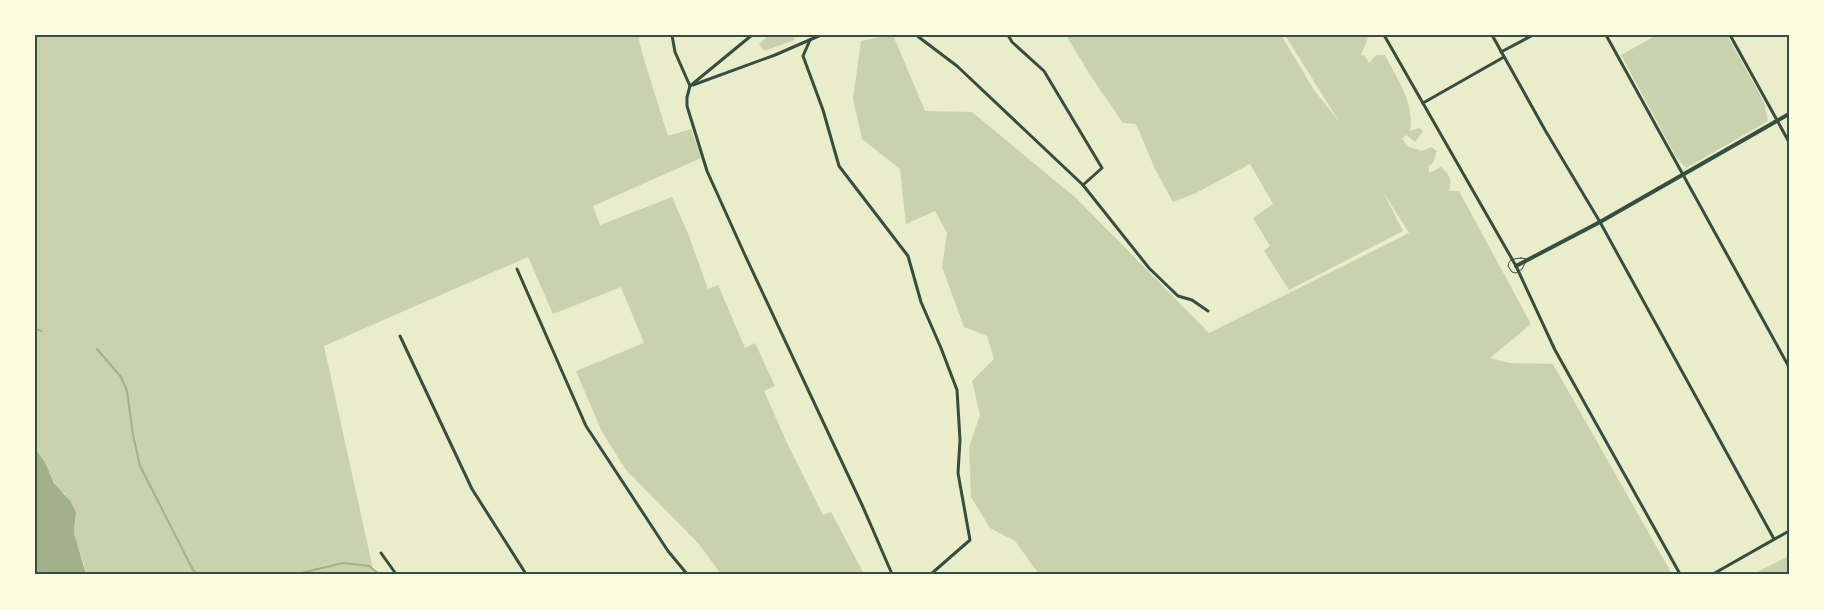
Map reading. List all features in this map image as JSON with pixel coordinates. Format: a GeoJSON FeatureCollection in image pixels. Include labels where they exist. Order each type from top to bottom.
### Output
{"type":"FeatureCollection","features":[{"type":"Feature","properties":{"kind":"street"},"geometry":{"type":"LineString","coordinates":[[672,35],[674,52],[690,86]]}},
{"type":"Feature","properties":{"kind":"street"},"geometry":{"type":"LineString","coordinates":[[752,35],[690,86],[687,106],[707,171],[863,507],[892,574]]}},
{"type":"Feature","properties":{"kind":"street"},"geometry":{"type":"LineString","coordinates":[[690,86],[821,35]]}},
{"type":"Feature","properties":{"kind":"street"},"geometry":{"type":"LineString","coordinates":[[916,35],[957,66],[1083,185],[1149,268],[1178,296],[1192,300],[1208,311]]}},
{"type":"Feature","properties":{"kind":"street"},"geometry":{"type":"LineString","coordinates":[[1008,35],[1012,42],[1044,71],[1102,168],[1083,185]]}},
{"type":"Feature","properties":{"kind":"street"},"geometry":{"type":"LineString","coordinates":[[1384,35],[1516,266],[1555,350],[1680,574]]}},
{"type":"Feature","properties":{"kind":"street"},"geometry":{"type":"LineString","coordinates":[[1492,35],[1545,130],[1600,222],[1774,539]]}},
{"type":"Feature","properties":{"kind":"street"},"geometry":{"type":"LineString","coordinates":[[1501,52],[1533,35]]}},
{"type":"Feature","properties":{"kind":"street"},"geometry":{"type":"LineString","coordinates":[[1606,35],[1789,368]]}},
{"type":"Feature","properties":{"kind":"street"},"geometry":{"type":"LineString","coordinates":[[1730,35],[1789,142]]}},
{"type":"Feature","properties":{"kind":"street"},"geometry":{"type":"LineString","coordinates":[[810,40],[803,56],[823,110],[840,166],[908,256],[920,302],[941,348],[957,390],[960,440],[958,473],[970,540],[931,574]]}},
{"type":"Feature","properties":{"kind":"street"},"geometry":{"type":"LineString","coordinates":[[1423,103],[1504,57]]}},
{"type":"Feature","properties":{"kind":"street"},"geometry":{"type":"LineString","coordinates":[[1516,266],[1600,222],[1789,114]]}},
{"type":"Feature","properties":{"kind":"street"},"geometry":{"type":"LineString","coordinates":[[518,268],[586,426],[668,551],[687,574]]}},
{"type":"Feature","properties":{"kind":"street"},"geometry":{"type":"LineString","coordinates":[[400,336],[472,489],[526,574]]}},
{"type":"Feature","properties":{"kind":"street"},"geometry":{"type":"LineString","coordinates":[[1713,574],[1789,531]]}},
{"type":"Feature","properties":{"kind":"street"},"geometry":{"type":"LineString","coordinates":[[381,553],[396,574]]}},
{"type":"Feature","properties":{"kind":"lane"},"geometry":{"type":"LineString","coordinates":[[1527,259],[1519,272],[1514,273],[1508,269],[1508,264],[1512,260],[1527,259]]}},
{"type":"Feature","properties":{"kind":"shaded area"},"geometry":{"type":"Polygon","coordinates":[[[35,35],[638,35],[668,136],[691,129],[701,158],[593,206],[600,225],[672,197],[689,236],[708,289],[718,285],[745,348],[755,343],[775,386],[764,391],[787,443],[823,515],[831,512],[864,574],[721,574],[699,544],[626,470],[602,432],[576,371],[644,343],[621,287],[553,314],[528,257],[324,346],[374,574],[86,574],[75,539],[76,517],[65,494],[57,488],[45,462],[35,449],[35,35]]]}},
{"type":"Feature","properties":{"kind":"shaded area"},"geometry":{"type":"Polygon","coordinates":[[[769,35],[792,35],[795,40],[764,51],[759,44],[769,35]]]}},
{"type":"Feature","properties":{"kind":"shaded area"},"geometry":{"type":"Polygon","coordinates":[[[893,35],[925,111],[972,112],[1076,198],[1209,333],[1409,233],[1382,190],[1403,231],[1289,290],[1264,251],[1270,246],[1253,218],[1273,204],[1250,164],[1196,193],[1173,202],[1155,169],[1136,124],[1123,123],[1090,75],[1066,35],[1281,35],[1314,90],[1340,123],[1285,35],[1369,35],[1361,55],[1365,56],[1369,63],[1376,55],[1385,55],[1400,82],[1407,101],[1411,121],[1410,131],[1419,128],[1423,131],[1415,142],[1406,135],[1402,139],[1409,147],[1422,151],[1431,147],[1437,151],[1433,163],[1429,166],[1429,173],[1441,167],[1450,180],[1449,191],[1459,191],[1531,324],[1490,358],[1509,363],[1553,364],[1672,574],[1039,574],[1015,541],[990,528],[971,497],[969,447],[980,415],[972,381],[994,359],[987,336],[964,327],[942,267],[947,233],[935,211],[906,224],[900,169],[862,139],[853,99],[861,41],[893,35]]]}},
{"type":"Feature","properties":{"kind":"shaded area"},"geometry":{"type":"Polygon","coordinates":[[[1657,35],[1727,35],[1764,102],[1768,121],[1686,168],[1676,157],[1621,55],[1657,35]]]}},
{"type":"Feature","properties":{"kind":"shaded area"},"geometry":{"type":"Polygon","coordinates":[[[35,449],[45,462],[54,483],[71,502],[76,513],[74,533],[86,574],[35,574],[35,449]]]}},
{"type":"Feature","properties":{"kind":"shaded area"},"geometry":{"type":"Polygon","coordinates":[[[1789,556],[1789,574],[1753,574],[1789,556]]]}},
{"type":"Feature","properties":{"kind":"waterway"},"geometry":{"type":"LineString","coordinates":[[35,329],[42,331]]}},
{"type":"Feature","properties":{"kind":"waterway"},"geometry":{"type":"LineString","coordinates":[[97,349],[121,377],[127,391],[133,435],[140,466],[193,570],[198,574]]}},
{"type":"Feature","properties":{"kind":"waterway"},"geometry":{"type":"LineString","coordinates":[[297,574],[343,563],[369,566],[379,574]]}}]}
